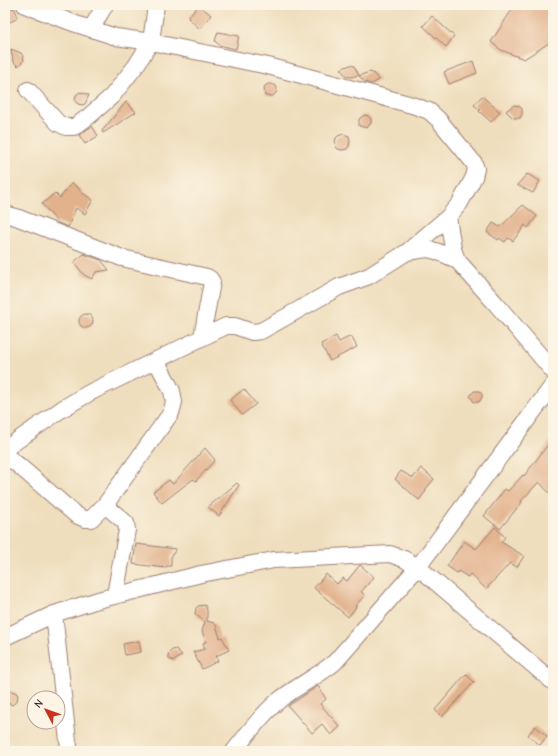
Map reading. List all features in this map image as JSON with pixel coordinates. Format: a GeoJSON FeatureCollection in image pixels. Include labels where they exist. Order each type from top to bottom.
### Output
{"type":"FeatureCollection","features":[{"type":"Feature","properties":{"kind":"street"},"geometry":{"type":"LineString","coordinates":[[5,449],[62,409],[89,393],[202,337],[226,326],[235,326],[252,332],[261,331],[339,287],[369,276],[407,252],[448,217],[460,203],[474,177],[476,169],[474,163],[438,119],[429,112],[412,105],[268,66],[150,42],[116,37],[25,5]]}},
{"type":"Feature","properties":{"kind":"street"},"geometry":{"type":"LineString","coordinates":[[91,29],[105,5]]}},
{"type":"Feature","properties":{"kind":"street"},"geometry":{"type":"LineString","coordinates":[[28,90],[58,123],[66,127],[74,127],[112,96],[134,67],[150,42],[156,5]]}},
{"type":"Feature","properties":{"kind":"street"},"geometry":{"type":"LineString","coordinates":[[5,214],[122,258],[207,277],[212,282],[202,337]]}},
{"type":"Feature","properties":{"kind":"street"},"geometry":{"type":"LineString","coordinates":[[448,217],[450,234],[457,260]]}},
{"type":"Feature","properties":{"kind":"street"},"geometry":{"type":"LineString","coordinates":[[407,252],[427,249],[436,251],[457,260],[553,371]]}},
{"type":"Feature","properties":{"kind":"street"},"geometry":{"type":"LineString","coordinates":[[5,455],[76,515],[85,519],[91,519],[105,505],[171,413],[174,402],[172,391],[156,360]]}},
{"type":"Feature","properties":{"kind":"street"},"geometry":{"type":"LineString","coordinates":[[234,751],[275,703],[335,662],[418,567],[552,389]]}},
{"type":"Feature","properties":{"kind":"street"},"geometry":{"type":"LineString","coordinates":[[105,505],[126,523],[127,530],[115,595]]}},
{"type":"Feature","properties":{"kind":"street"},"geometry":{"type":"LineString","coordinates":[[5,637],[54,614],[115,595],[202,574],[274,560],[390,554],[404,559],[418,567],[553,681]]}},
{"type":"Feature","properties":{"kind":"street"},"geometry":{"type":"LineString","coordinates":[[54,614],[70,751]]}},
{"type":"Feature","properties":{"kind":"building"},"geometry":{"type":"Polygon","coordinates":[[[199,5],[211,15],[200,29],[188,18],[199,5]]]}},
{"type":"Feature","properties":{"kind":"building"},"geometry":{"type":"Polygon","coordinates":[[[515,5],[541,5],[553,11],[553,35],[549,43],[524,59],[501,50],[491,42],[515,5]]]}},
{"type":"Feature","properties":{"kind":"building"},"geometry":{"type":"Polygon","coordinates":[[[11,8],[15,9],[17,15],[16,19],[8,23],[5,17],[5,11],[11,8]]]}},
{"type":"Feature","properties":{"kind":"building"},"geometry":{"type":"Polygon","coordinates":[[[432,16],[454,36],[446,47],[423,26],[432,16]]]}},
{"type":"Feature","properties":{"kind":"building"},"geometry":{"type":"Polygon","coordinates":[[[218,32],[239,36],[236,49],[219,45],[215,41],[218,32]]]}},
{"type":"Feature","properties":{"kind":"building"},"geometry":{"type":"Polygon","coordinates":[[[11,49],[21,53],[23,56],[24,60],[18,66],[13,61],[11,49]]]}},
{"type":"Feature","properties":{"kind":"building"},"geometry":{"type":"Polygon","coordinates":[[[473,61],[477,73],[449,84],[444,72],[473,61]]]}},
{"type":"Feature","properties":{"kind":"building"},"geometry":{"type":"Polygon","coordinates":[[[350,65],[354,66],[359,75],[351,77],[346,76],[341,69],[350,65]]]}},
{"type":"Feature","properties":{"kind":"building"},"geometry":{"type":"Polygon","coordinates":[[[369,72],[373,73],[379,80],[372,84],[365,82],[359,76],[369,72]]]}},
{"type":"Feature","properties":{"kind":"building"},"geometry":{"type":"Polygon","coordinates":[[[268,84],[272,84],[277,88],[276,93],[273,96],[265,96],[264,88],[268,84]]]}},
{"type":"Feature","properties":{"kind":"building"},"geometry":{"type":"Polygon","coordinates":[[[80,92],[89,95],[85,104],[82,105],[75,101],[76,95],[80,92]]]}},
{"type":"Feature","properties":{"kind":"building"},"geometry":{"type":"Polygon","coordinates":[[[482,96],[500,112],[491,122],[474,105],[482,96]]]}},
{"type":"Feature","properties":{"kind":"building"},"geometry":{"type":"Polygon","coordinates":[[[126,102],[136,112],[103,133],[102,131],[126,102]]]}},
{"type":"Feature","properties":{"kind":"building"},"geometry":{"type":"Polygon","coordinates":[[[514,105],[519,106],[522,109],[520,118],[513,118],[506,111],[514,105]]]}},
{"type":"Feature","properties":{"kind":"building"},"geometry":{"type":"Polygon","coordinates":[[[364,115],[371,119],[371,123],[367,128],[359,126],[359,119],[364,115]]]}},
{"type":"Feature","properties":{"kind":"building"},"geometry":{"type":"Polygon","coordinates":[[[92,126],[98,136],[85,144],[79,135],[92,126]]]}},
{"type":"Feature","properties":{"kind":"building"},"geometry":{"type":"Polygon","coordinates":[[[343,134],[349,136],[350,141],[347,149],[342,150],[336,147],[335,142],[338,136],[343,134]]]}},
{"type":"Feature","properties":{"kind":"building"},"geometry":{"type":"Polygon","coordinates":[[[527,174],[540,181],[533,193],[517,185],[527,174]]]}},
{"type":"Feature","properties":{"kind":"building"},"geometry":{"type":"Polygon","coordinates":[[[72,183],[82,191],[81,192],[93,200],[85,214],[76,208],[68,227],[58,223],[42,204],[55,193],[60,198],[72,183]]]}},
{"type":"Feature","properties":{"kind":"building"},"geometry":{"type":"Polygon","coordinates":[[[523,205],[537,216],[528,228],[525,225],[513,241],[508,238],[505,242],[499,238],[498,240],[487,232],[493,223],[500,227],[523,205]]]}},
{"type":"Feature","properties":{"kind":"building"},"geometry":{"type":"Polygon","coordinates":[[[84,254],[101,260],[109,270],[96,272],[92,279],[84,275],[74,262],[84,254]]]}},
{"type":"Feature","properties":{"kind":"building"},"geometry":{"type":"Polygon","coordinates":[[[86,314],[91,316],[93,321],[91,326],[86,328],[81,326],[79,321],[81,316],[86,314]]]}},
{"type":"Feature","properties":{"kind":"building"},"geometry":{"type":"Polygon","coordinates":[[[336,336],[339,342],[351,336],[357,347],[330,361],[321,344],[336,336]]]}},
{"type":"Feature","properties":{"kind":"building"},"geometry":{"type":"Polygon","coordinates":[[[244,389],[256,404],[242,415],[230,400],[244,389]]]}},
{"type":"Feature","properties":{"kind":"building"},"geometry":{"type":"Polygon","coordinates":[[[474,391],[479,391],[482,394],[479,402],[474,402],[470,396],[474,391]]]}},
{"type":"Feature","properties":{"kind":"building"},"geometry":{"type":"Polygon","coordinates":[[[553,438],[553,497],[539,482],[521,501],[522,502],[500,529],[484,516],[505,489],[508,491],[523,475],[524,476],[553,438]]]}},
{"type":"Feature","properties":{"kind":"building"},"geometry":{"type":"Polygon","coordinates":[[[205,448],[215,460],[196,481],[193,479],[162,503],[153,492],[169,480],[173,484],[205,448]]]}},
{"type":"Feature","properties":{"kind":"building"},"geometry":{"type":"Polygon","coordinates":[[[421,468],[434,479],[419,500],[395,479],[401,471],[413,478],[421,468]]]}},
{"type":"Feature","properties":{"kind":"building"},"geometry":{"type":"Polygon","coordinates":[[[237,483],[239,485],[219,516],[208,507],[237,483]]]}},
{"type":"Feature","properties":{"kind":"building"},"geometry":{"type":"Polygon","coordinates":[[[495,527],[505,537],[501,542],[524,556],[517,567],[510,563],[486,589],[470,574],[468,577],[458,571],[457,573],[447,566],[464,541],[476,549],[495,527]]]}},
{"type":"Feature","properties":{"kind":"building"},"geometry":{"type":"Polygon","coordinates":[[[136,544],[176,549],[171,557],[171,566],[166,566],[166,568],[133,564],[136,544]]]}},
{"type":"Feature","properties":{"kind":"building"},"geometry":{"type":"Polygon","coordinates":[[[360,565],[374,577],[361,592],[365,595],[348,617],[314,588],[326,574],[337,584],[343,578],[347,581],[360,565]]]}},
{"type":"Feature","properties":{"kind":"building"},"geometry":{"type":"Polygon","coordinates":[[[205,605],[207,610],[207,621],[216,625],[220,638],[222,637],[229,650],[216,656],[218,661],[202,669],[193,652],[205,649],[203,643],[206,642],[202,631],[205,622],[195,614],[198,606],[205,605]]]}},
{"type":"Feature","properties":{"kind":"building"},"geometry":{"type":"Polygon","coordinates":[[[139,641],[141,652],[125,655],[123,644],[139,641]]]}},
{"type":"Feature","properties":{"kind":"building"},"geometry":{"type":"Polygon","coordinates":[[[176,649],[182,655],[174,661],[169,659],[168,654],[172,650],[176,649]]]}},
{"type":"Feature","properties":{"kind":"building"},"geometry":{"type":"Polygon","coordinates":[[[466,674],[474,682],[442,717],[435,710],[466,674]]]}},
{"type":"Feature","properties":{"kind":"building"},"geometry":{"type":"Polygon","coordinates":[[[318,686],[326,699],[320,704],[340,727],[331,735],[322,724],[312,733],[288,706],[318,686]]]}},
{"type":"Feature","properties":{"kind":"building"},"geometry":{"type":"Polygon","coordinates":[[[9,691],[15,692],[18,695],[17,701],[12,705],[7,702],[5,698],[9,691]]]}},
{"type":"Feature","properties":{"kind":"building"},"geometry":{"type":"Polygon","coordinates":[[[535,726],[547,736],[540,745],[528,735],[535,726]]]}}]}
